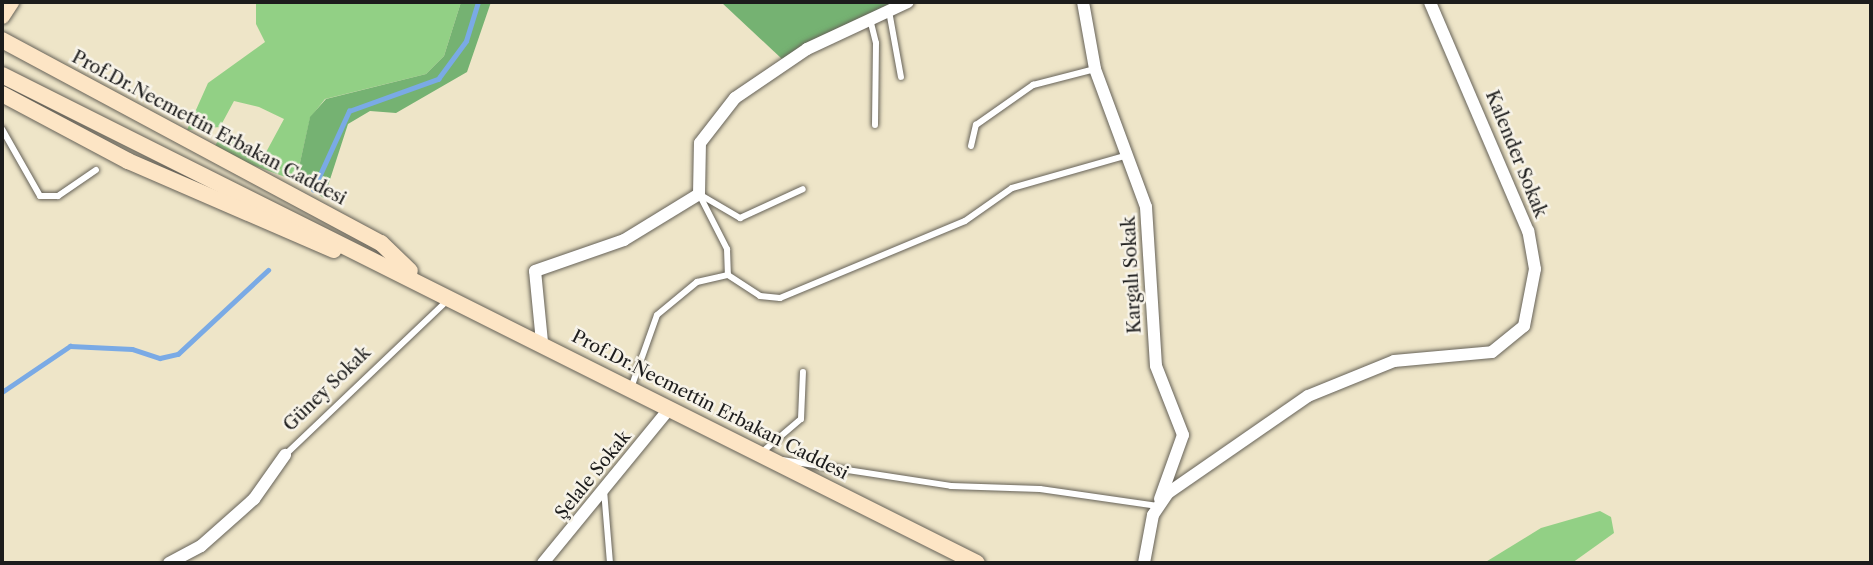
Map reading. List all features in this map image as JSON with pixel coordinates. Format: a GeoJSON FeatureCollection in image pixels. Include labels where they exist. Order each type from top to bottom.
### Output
{"type":"FeatureCollection","features":[{"type":"Feature","properties":{"kind":"main road"},"geometry":{"type":"LineString","coordinates":[[2,16],[11,2]]}},
{"type":"Feature","properties":{"kind":"main road","name":"Prof.Dr.Necmettin Erbakan Caddesi"},"geometry":{"type":"LineString","coordinates":[[2,40],[381,243],[424,284]]}},
{"type":"Feature","properties":{"kind":"main road","name":"Prof.Dr.Necmettin Erbakan Caddesi"},"geometry":{"type":"LineString","coordinates":[[2,75],[542,342],[977,563]]}},
{"type":"Feature","properties":{"kind":"main road","name":"Prof.Dr.Necmettin Erbakan Caddesi"},"geometry":{"type":"LineString","coordinates":[[2,94],[128,161],[424,284]]}},
{"type":"Feature","properties":{"kind":"street"},"geometry":{"type":"LineString","coordinates":[[542,342],[535,271],[624,240],[699,194],[700,144],[735,99],[869,17],[908,2]]}},
{"type":"Feature","properties":{"kind":"street","name":"Kargalı Sokak"},"geometry":{"type":"LineString","coordinates":[[1083,2],[1096,69],[1146,207],[1156,366],[1183,435],[1158,506],[1144,563]]}},
{"type":"Feature","properties":{"kind":"street","name":"Kalender Sokak"},"geometry":{"type":"LineString","coordinates":[[1158,506],[1193,471],[1331,383],[1394,361],[1492,352],[1524,326],[1535,269],[1528,230],[1430,2]]}},
{"type":"Feature","properties":{"kind":"street","name":"Şelale Sokak"},"geometry":{"type":"LineString","coordinates":[[543,563],[670,408]]}},
{"type":"Feature","properties":{"kind":"street","name":"Güney Sokak"},"geometry":{"type":"LineString","coordinates":[[169,563],[201,546],[254,499],[285,455]]}},
{"type":"Feature","properties":{"kind":"lane"},"geometry":{"type":"LineString","coordinates":[[889,9],[901,77]]}},
{"type":"Feature","properties":{"kind":"lane"},"geometry":{"type":"LineString","coordinates":[[869,17],[876,43],[875,125]]}},
{"type":"Feature","properties":{"kind":"lane"},"geometry":{"type":"LineString","coordinates":[[971,146],[976,125],[1033,85],[1096,69]]}},
{"type":"Feature","properties":{"kind":"lane"},"geometry":{"type":"LineString","coordinates":[[2,128],[40,196],[58,196],[96,170]]}},
{"type":"Feature","properties":{"kind":"lane"},"geometry":{"type":"LineString","coordinates":[[631,388],[663,306],[697,282],[728,275],[760,296],[779,298],[965,221],[1006,191],[1129,155]]}},
{"type":"Feature","properties":{"kind":"lane"},"geometry":{"type":"LineString","coordinates":[[699,194],[740,218],[803,189]]}},
{"type":"Feature","properties":{"kind":"lane"},"geometry":{"type":"LineString","coordinates":[[699,194],[727,248],[728,275]]}},
{"type":"Feature","properties":{"kind":"lane","name":"Güney Sokak"},"geometry":{"type":"LineString","coordinates":[[285,455],[450,297]]}},
{"type":"Feature","properties":{"kind":"lane"},"geometry":{"type":"LineString","coordinates":[[767,457],[801,419],[803,372]]}},
{"type":"Feature","properties":{"kind":"lane"},"geometry":{"type":"LineString","coordinates":[[767,457],[1158,506]]}},
{"type":"Feature","properties":{"kind":"lane"},"geometry":{"type":"LineString","coordinates":[[604,490],[610,563]]}},
{"type":"Feature","properties":{"kind":"green space"},"geometry":{"type":"Polygon","coordinates":[[[256,2],[461,2],[444,56],[426,74],[325,99],[310,118],[296,181],[212,150],[222,135],[264,156],[284,119],[259,107],[234,101],[220,127],[187,130],[208,83],[265,42],[256,24],[256,2]]]}},
{"type":"Feature","properties":{"kind":"green space"},"geometry":{"type":"Polygon","coordinates":[[[461,2],[491,2],[467,72],[396,113],[370,111],[348,124],[324,198],[296,181],[310,117],[326,99],[426,74],[444,56],[461,2]]]}},
{"type":"Feature","properties":{"kind":"green space"},"geometry":{"type":"Polygon","coordinates":[[[721,2],[893,2],[782,59],[721,2]]]}},
{"type":"Feature","properties":{"kind":"green space"},"geometry":{"type":"Polygon","coordinates":[[[1600,511],[1611,517],[1614,533],[1572,563],[1484,563],[1541,528],[1600,511]]]}},
{"type":"Feature","properties":{"kind":"waterway"},"geometry":{"type":"LineString","coordinates":[[313,190],[349,111],[438,79],[466,41],[478,2]]}},
{"type":"Feature","properties":{"kind":"waterway"},"geometry":{"type":"LineString","coordinates":[[2,392],[70,346],[132,349],[160,358],[178,354],[268,270]]}}]}
